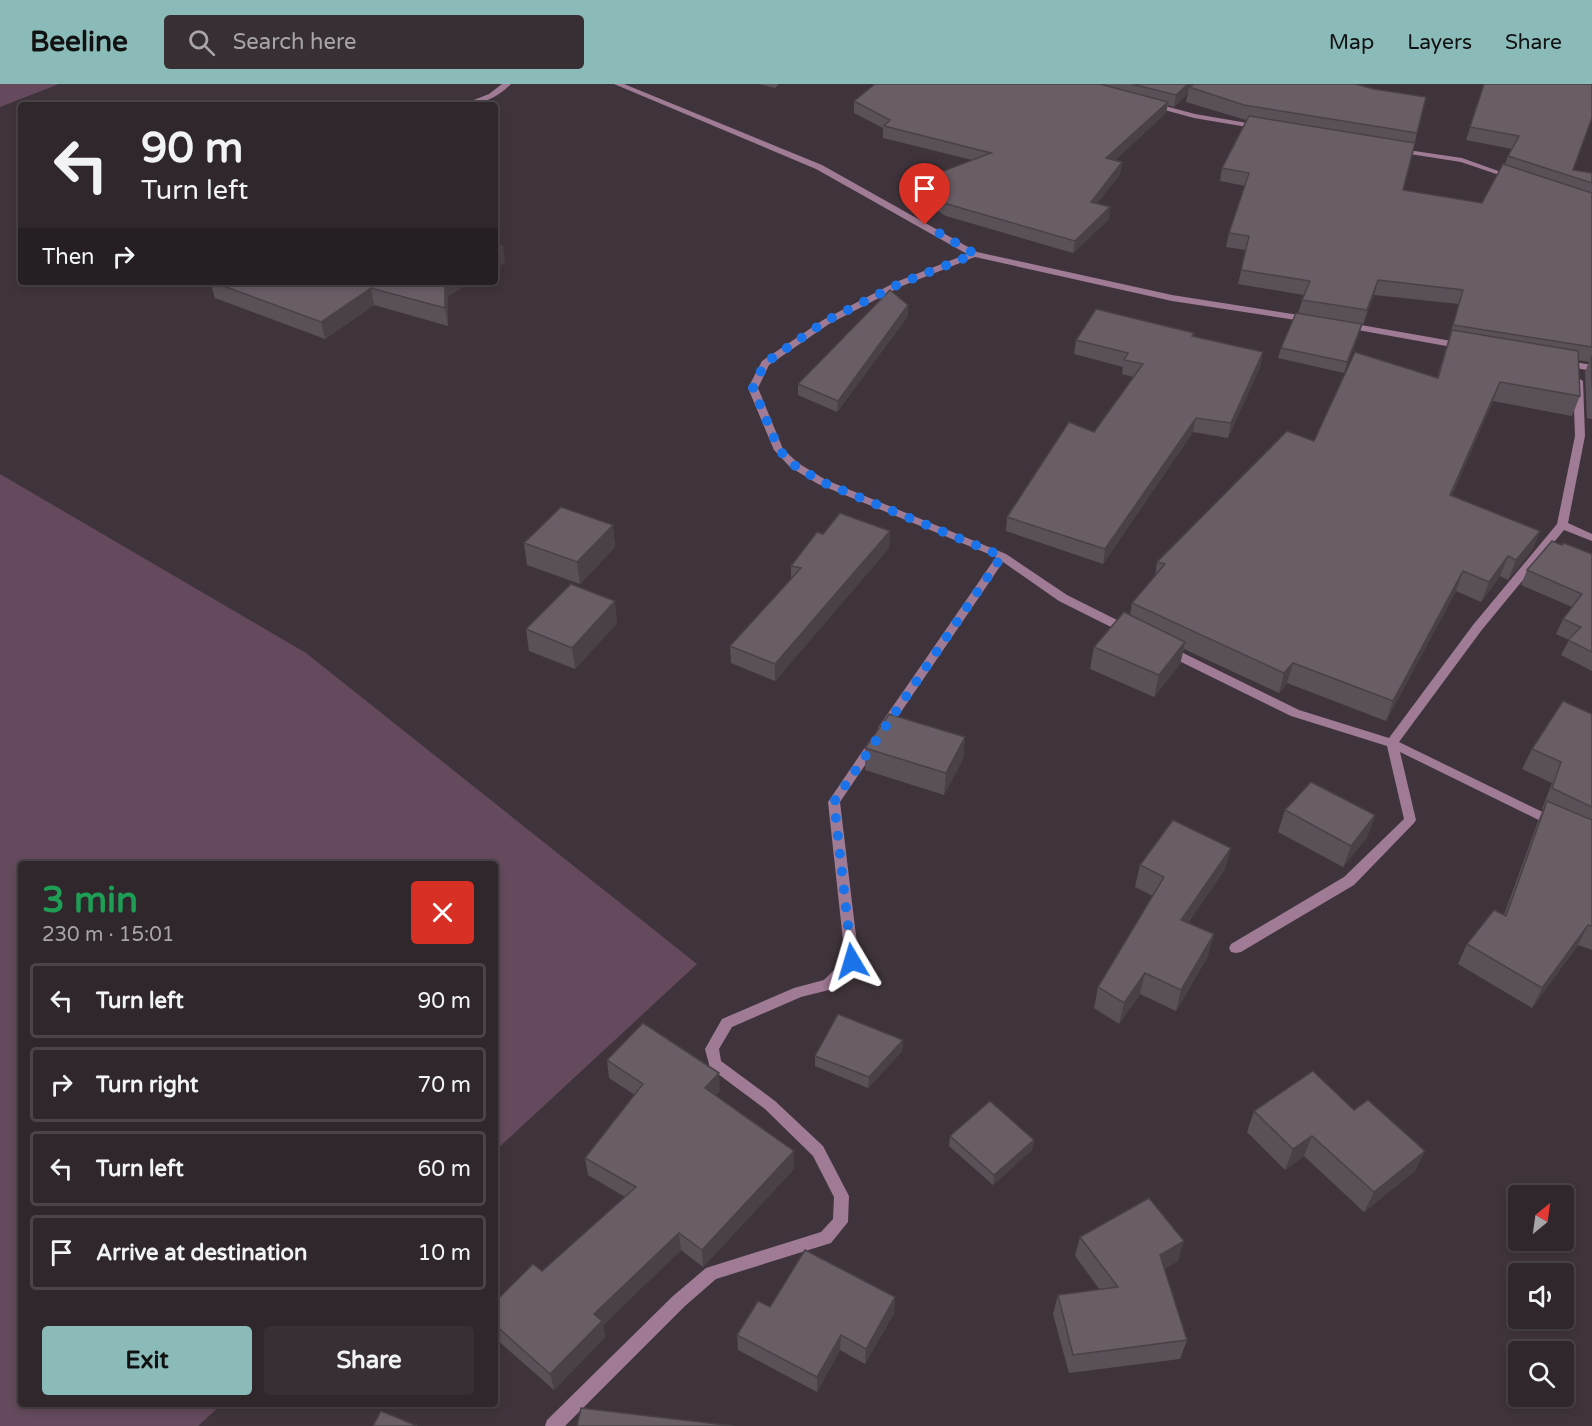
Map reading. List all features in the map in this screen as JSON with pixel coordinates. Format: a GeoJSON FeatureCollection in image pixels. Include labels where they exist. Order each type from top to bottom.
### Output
{"type":"FeatureCollection","features":[{"type":"Feature","properties":{"kind":"street"},"geometry":{"type":"LineString","coordinates":[[474,102],[492,96],[507,84]]}},
{"type":"Feature","properties":{"kind":"street"},"geometry":{"type":"LineString","coordinates":[[618,84],[819,167],[975,254],[1172,298],[1322,321]]}},
{"type":"Feature","properties":{"kind":"street"},"geometry":{"type":"LineString","coordinates":[[1148,103],[1194,116],[1273,129]]}},
{"type":"Feature","properties":{"kind":"street"},"geometry":{"type":"LineString","coordinates":[[1384,148],[1462,160],[1523,181]]}},
{"type":"Feature","properties":{"kind":"street"},"geometry":{"type":"LineString","coordinates":[[975,254],[899,284],[826,321],[765,363],[753,388],[779,450],[794,465],[822,482],[1002,556],[1064,598],[1135,634]]}},
{"type":"Feature","properties":{"kind":"street"},"geometry":{"type":"LineString","coordinates":[[1333,324],[1473,347]]}},
{"type":"Feature","properties":{"kind":"street"},"geometry":{"type":"LineString","coordinates":[[1555,361],[1592,368]]}},
{"type":"Feature","properties":{"kind":"street"},"geometry":{"type":"LineString","coordinates":[[1236,948],[1349,880],[1410,820],[1392,743],[1477,628],[1562,525],[1580,436],[1578,365]]}},
{"type":"Feature","properties":{"kind":"street"},"geometry":{"type":"LineString","coordinates":[[1562,525],[1592,538]]}},
{"type":"Feature","properties":{"kind":"street"},"geometry":{"type":"LineString","coordinates":[[553,1426],[679,1301],[711,1274],[826,1238],[840,1222],[842,1196],[818,1151],[770,1105],[715,1064],[712,1049],[727,1023],[799,992],[828,985],[852,961],[834,802],[1002,556]]}},
{"type":"Feature","properties":{"kind":"street"},"geometry":{"type":"LineString","coordinates":[[1156,644],[1295,713],[1392,743],[1572,831]]}},
{"type":"Feature","properties":{"kind":"shaded area"},"geometry":{"type":"Polygon","coordinates":[[[0,84],[59,84],[0,107],[0,84]]]}},
{"type":"Feature","properties":{"kind":"shaded area"},"geometry":{"type":"Polygon","coordinates":[[[0,474],[306,653],[697,964],[498,1148],[498,861],[18,861],[18,1407],[219,1407],[198,1426],[0,1426],[0,474]]]}},
{"type":"Feature","properties":{"kind":"building"},"geometry":{"type":"Polygon","coordinates":[[[875,84],[1100,84],[1168,102],[1106,158],[1122,162],[1091,202],[1110,207],[1075,241],[947,204],[912,183],[991,153],[884,126],[890,120],[854,101],[875,84]]]}},
{"type":"Feature","properties":{"kind":"building"},"geometry":{"type":"Polygon","coordinates":[[[1132,84],[1188,84],[1176,95],[1132,84]]]}},
{"type":"Feature","properties":{"kind":"building"},"geometry":{"type":"Polygon","coordinates":[[[1194,84],[1355,84],[1426,97],[1417,133],[1244,105],[1189,87],[1194,84]]]}},
{"type":"Feature","properties":{"kind":"building"},"geometry":{"type":"Polygon","coordinates":[[[1484,84],[1592,84],[1592,118],[1573,170],[1592,173],[1592,183],[1508,156],[1519,136],[1470,127],[1484,84]]]}},
{"type":"Feature","properties":{"kind":"building"},"geometry":{"type":"Polygon","coordinates":[[[1249,116],[1415,143],[1403,190],[1482,203],[1503,164],[1592,193],[1592,347],[1453,325],[1463,290],[1378,280],[1367,310],[1302,300],[1310,281],[1241,270],[1249,236],[1229,233],[1249,173],[1222,168],[1249,116]]]}},
{"type":"Feature","properties":{"kind":"building"},"geometry":{"type":"Polygon","coordinates":[[[221,285],[445,285],[445,308],[371,288],[321,322],[221,285]]]}},
{"type":"Feature","properties":{"kind":"building"},"geometry":{"type":"Polygon","coordinates":[[[890,290],[908,305],[838,401],[798,384],[890,290]]]}},
{"type":"Feature","properties":{"kind":"building"},"geometry":{"type":"Polygon","coordinates":[[[1096,309],[1194,333],[1192,336],[1263,352],[1231,423],[1196,418],[1105,549],[1007,517],[1069,422],[1094,432],[1143,364],[1124,360],[1128,353],[1076,340],[1096,309]]]}},
{"type":"Feature","properties":{"kind":"building"},"geometry":{"type":"Polygon","coordinates":[[[1296,313],[1362,324],[1347,362],[1281,348],[1296,313]]]}},
{"type":"Feature","properties":{"kind":"building"},"geometry":{"type":"Polygon","coordinates":[[[1452,330],[1578,351],[1580,396],[1500,382],[1450,495],[1540,531],[1516,560],[1508,556],[1489,582],[1463,571],[1393,701],[1293,663],[1284,673],[1132,603],[1165,564],[1157,562],[1287,431],[1314,441],[1355,352],[1438,378],[1452,330]]]}},
{"type":"Feature","properties":{"kind":"building"},"geometry":{"type":"Polygon","coordinates":[[[561,507],[613,525],[577,562],[524,543],[561,507]]]}},
{"type":"Feature","properties":{"kind":"building"},"geometry":{"type":"Polygon","coordinates":[[[840,513],[890,531],[775,664],[730,646],[801,568],[791,566],[817,532],[823,534],[840,513]]]}},
{"type":"Feature","properties":{"kind":"building"},"geometry":{"type":"Polygon","coordinates":[[[1552,541],[1562,545],[1564,543],[1592,554],[1592,652],[1568,640],[1581,627],[1563,619],[1582,594],[1527,570],[1552,541]]]}},
{"type":"Feature","properties":{"kind":"building"},"geometry":{"type":"Polygon","coordinates":[[[571,584],[615,601],[572,648],[526,629],[571,584]]]}},
{"type":"Feature","properties":{"kind":"building"},"geometry":{"type":"Polygon","coordinates":[[[1124,612],[1185,642],[1159,675],[1094,647],[1124,612]]]}},
{"type":"Feature","properties":{"kind":"building"},"geometry":{"type":"Polygon","coordinates":[[[1563,701],[1592,714],[1592,807],[1552,788],[1561,762],[1532,749],[1563,701]]]}},
{"type":"Feature","properties":{"kind":"building"},"geometry":{"type":"Polygon","coordinates":[[[889,714],[965,737],[946,773],[865,748],[889,714]]]}},
{"type":"Feature","properties":{"kind":"building"},"geometry":{"type":"Polygon","coordinates":[[[1311,782],[1375,815],[1351,846],[1285,810],[1311,782]]]}},
{"type":"Feature","properties":{"kind":"building"},"geometry":{"type":"Polygon","coordinates":[[[1547,801],[1592,820],[1592,926],[1588,925],[1542,988],[1467,944],[1494,910],[1506,916],[1547,801]]]}},
{"type":"Feature","properties":{"kind":"building"},"geometry":{"type":"Polygon","coordinates":[[[1173,820],[1231,848],[1181,920],[1214,934],[1181,990],[1145,973],[1124,1003],[1098,987],[1164,877],[1140,865],[1173,820]]]}},
{"type":"Feature","properties":{"kind":"building"},"geometry":{"type":"Polygon","coordinates":[[[838,1014],[903,1040],[869,1077],[815,1056],[838,1014]]]}},
{"type":"Feature","properties":{"kind":"building"},"geometry":{"type":"Polygon","coordinates":[[[643,1023],[719,1073],[705,1088],[794,1151],[702,1250],[679,1233],[594,1314],[602,1321],[550,1374],[498,1328],[498,1299],[533,1264],[542,1271],[636,1187],[585,1158],[643,1084],[607,1060],[643,1023]]]}},
{"type":"Feature","properties":{"kind":"building"},"geometry":{"type":"Polygon","coordinates":[[[1313,1071],[1354,1110],[1368,1100],[1425,1151],[1374,1192],[1312,1136],[1293,1149],[1254,1111],[1313,1071]]]}},
{"type":"Feature","properties":{"kind":"building"},"geometry":{"type":"Polygon","coordinates":[[[990,1101],[1034,1140],[994,1175],[950,1136],[990,1101]]]}},
{"type":"Feature","properties":{"kind":"building"},"geometry":{"type":"Polygon","coordinates":[[[1149,1198],[1184,1241],[1160,1255],[1187,1340],[1073,1355],[1058,1295],[1118,1287],[1080,1237],[1149,1198]]]}},
{"type":"Feature","properties":{"kind":"building"},"geometry":{"type":"Polygon","coordinates":[[[805,1250],[895,1297],[866,1349],[841,1335],[817,1377],[737,1335],[758,1301],[770,1307],[805,1250]]]}},
{"type":"Feature","properties":{"kind":"building"},"geometry":{"type":"Polygon","coordinates":[[[581,1408],[734,1426],[577,1426],[581,1408]]]}},
{"type":"Feature","properties":{"kind":"building"},"geometry":{"type":"Polygon","coordinates":[[[381,1411],[417,1426],[373,1426],[381,1411]]]}},
{"type":"Feature","properties":{"kind":"route"},"geometry":{"type":"LineString","coordinates":[[852,961],[834,802],[1002,556],[822,482],[794,465],[779,450],[768,429],[753,388],[765,363],[826,321],[899,284],[975,254],[925,225]]}}]}
